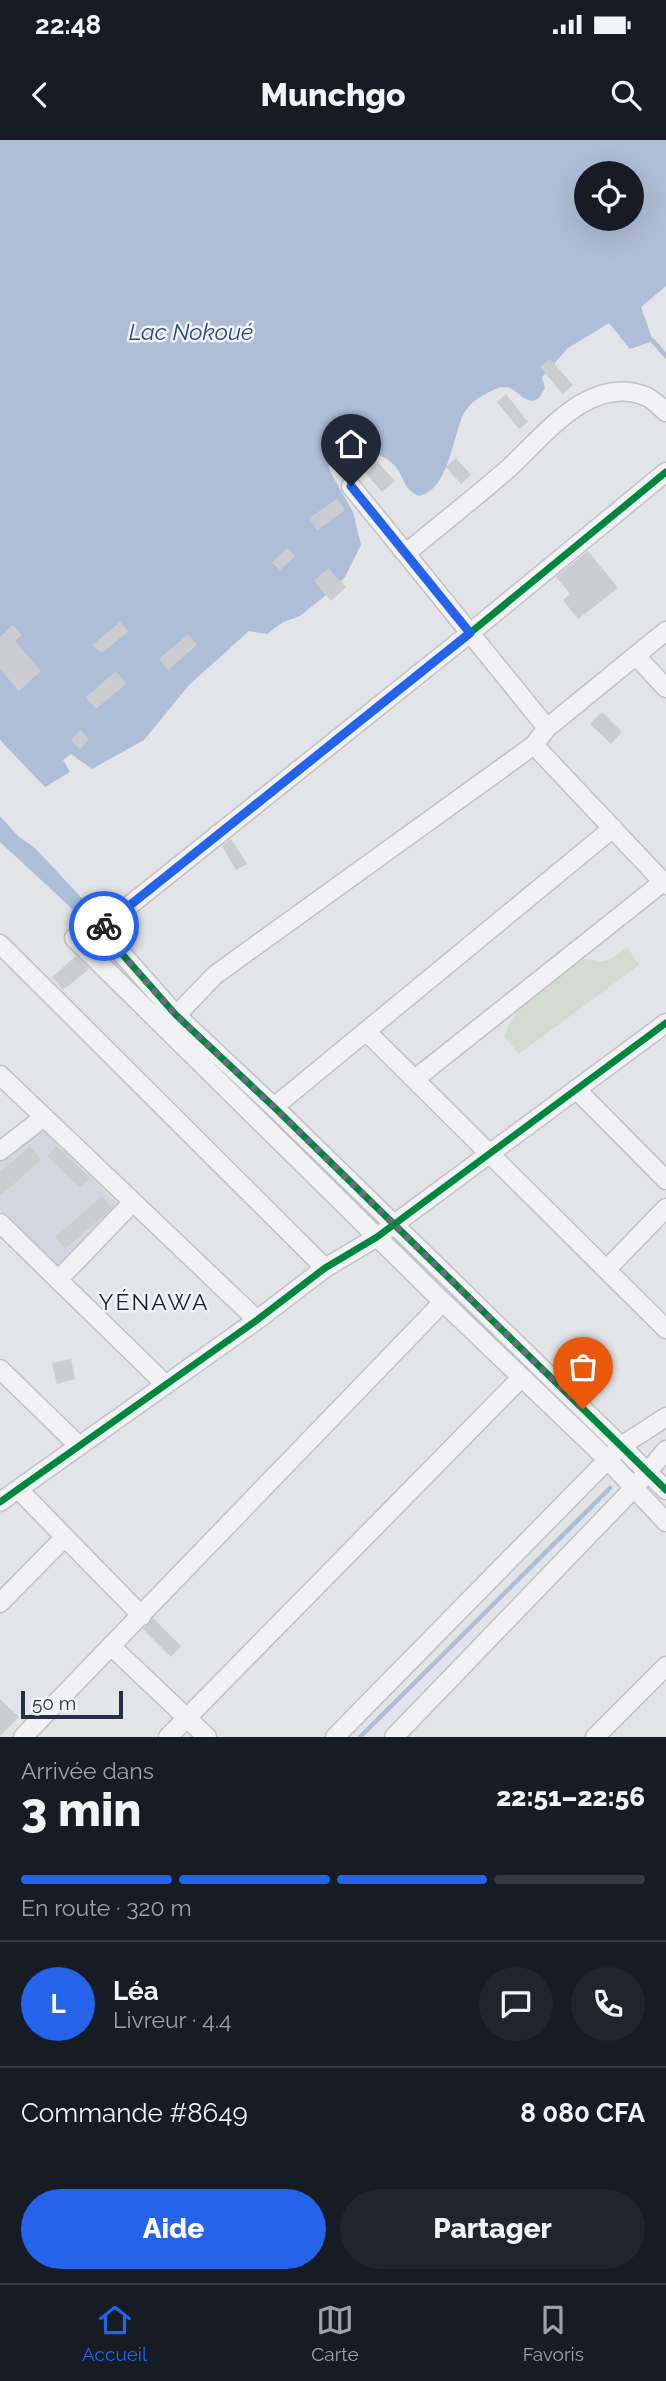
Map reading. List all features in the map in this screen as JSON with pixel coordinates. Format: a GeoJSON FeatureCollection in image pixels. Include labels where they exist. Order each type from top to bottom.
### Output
{"type":"FeatureCollection","features":[{"type":"Feature","properties":{"kind":"street"},"geometry":{"type":"LineString","coordinates":[[406,553],[510,467],[562,415],[588,400],[612,392],[632,392],[648,397],[666,412]]}},
{"type":"Feature","properties":{"kind":"street"},"geometry":{"type":"LineString","coordinates":[[666,472],[470,633],[100,929],[170,1021],[377,1237],[607,1459],[666,1522]]}},
{"type":"Feature","properties":{"kind":"street"},"geometry":{"type":"LineString","coordinates":[[351,486],[547,728]]}},
{"type":"Feature","properties":{"kind":"street"},"geometry":{"type":"LineString","coordinates":[[170,1021],[215,975],[534,745],[547,728],[666,631]]}},
{"type":"Feature","properties":{"kind":"street"},"geometry":{"type":"LineString","coordinates":[[636,656],[666,688]]}},
{"type":"Feature","properties":{"kind":"street"},"geometry":{"type":"LineString","coordinates":[[415,1079],[665,884],[534,745]]}},
{"type":"Feature","properties":{"kind":"street"},"geometry":{"type":"LineString","coordinates":[[274,1107],[613,828]]}},
{"type":"Feature","properties":{"kind":"street"},"geometry":{"type":"LineString","coordinates":[[74,938],[274,1107],[666,1490]]}},
{"type":"Feature","properties":{"kind":"street"},"geometry":{"type":"LineString","coordinates":[[0,943],[325,1268]]}},
{"type":"Feature","properties":{"kind":"street"},"geometry":{"type":"LineString","coordinates":[[0,1502],[257,1320],[325,1268],[393,1226],[666,1023]]}},
{"type":"Feature","properties":{"kind":"street"},"geometry":{"type":"LineString","coordinates":[[367,1032],[666,1329]]}},
{"type":"Feature","properties":{"kind":"street"},"geometry":{"type":"LineString","coordinates":[[0,1075],[257,1320]]}},
{"type":"Feature","properties":{"kind":"street"},"geometry":{"type":"LineString","coordinates":[[576,1089],[666,1180]]}},
{"type":"Feature","properties":{"kind":"street"},"geometry":{"type":"LineString","coordinates":[[0,1151],[44,1118]]}},
{"type":"Feature","properties":{"kind":"street"},"geometry":{"type":"LineString","coordinates":[[58,1280],[133,1202]]}},
{"type":"Feature","properties":{"kind":"street"},"geometry":{"type":"LineString","coordinates":[[607,1269],[666,1209]]}},
{"type":"Feature","properties":{"kind":"street"},"geometry":{"type":"LineString","coordinates":[[0,1223],[166,1385]]}},
{"type":"Feature","properties":{"kind":"street"},"geometry":{"type":"LineString","coordinates":[[23,1737],[443,1302]]}},
{"type":"Feature","properties":{"kind":"street"},"geometry":{"type":"LineString","coordinates":[[0,1369],[79,1446]]}},
{"type":"Feature","properties":{"kind":"street"},"geometry":{"type":"LineString","coordinates":[[169,1737],[521,1378]]}},
{"type":"Feature","properties":{"kind":"street"},"geometry":{"type":"LineString","coordinates":[[335,1737],[607,1459],[621,1446],[666,1417]]}},
{"type":"Feature","properties":{"kind":"street"},"geometry":{"type":"LineString","coordinates":[[394,1737],[649,1473],[666,1450]]}},
{"type":"Feature","properties":{"kind":"street"},"geometry":{"type":"LineString","coordinates":[[18,1489],[142,1616]]}},
{"type":"Feature","properties":{"kind":"street"},"geometry":{"type":"LineString","coordinates":[[0,1603],[65,1537]]}},
{"type":"Feature","properties":{"kind":"street"},"geometry":{"type":"LineString","coordinates":[[111,1646],[207,1737]]}},
{"type":"Feature","properties":{"kind":"street"},"geometry":{"type":"LineString","coordinates":[[595,1737],[666,1666]]}},
{"type":"Feature","properties":{"kind":"shaded area"},"geometry":{"type":"Polygon","coordinates":[[[627,947],[639,965],[519,1054],[505,1037],[515,1014],[535,991],[570,965],[584,959],[606,960],[627,947]]]}},
{"type":"Feature","properties":{"kind":"shaded area"},"geometry":{"type":"Polygon","coordinates":[[[41,1128],[120,1206],[60,1268],[0,1210],[0,1159],[41,1128]]]}},
{"type":"Feature","properties":{"kind":"water","name":"Lac Nokoué"},"geometry":{"type":"Polygon","coordinates":[[[0,140],[666,140],[666,286],[641,307],[653,341],[630,349],[609,323],[568,348],[542,377],[545,388],[539,398],[529,400],[504,387],[478,398],[464,413],[444,473],[429,491],[419,496],[407,486],[395,466],[381,456],[356,452],[332,460],[329,467],[331,473],[353,512],[361,545],[345,577],[300,616],[283,622],[267,634],[249,631],[189,685],[144,740],[92,769],[71,754],[63,760],[70,772],[45,787],[0,740],[0,140]]]}},
{"type":"Feature","properties":{"kind":"water"},"geometry":{"type":"Polygon","coordinates":[[[0,816],[18,836],[35,848],[91,908],[81,917],[0,842],[0,816]]]}},
{"type":"Feature","properties":{"kind":"building"},"geometry":{"type":"Polygon","coordinates":[[[550,359],[573,385],[563,394],[540,367],[550,359]]]}},
{"type":"Feature","properties":{"kind":"building"},"geometry":{"type":"Polygon","coordinates":[[[506,394],[528,422],[519,429],[497,402],[506,394]]]}},
{"type":"Feature","properties":{"kind":"building"},"geometry":{"type":"Polygon","coordinates":[[[358,453],[368,465],[355,475],[349,475],[342,466],[358,453]]]}},
{"type":"Feature","properties":{"kind":"building"},"geometry":{"type":"Polygon","coordinates":[[[456,458],[471,475],[461,484],[446,467],[456,458]]]}},
{"type":"Feature","properties":{"kind":"building"},"geometry":{"type":"Polygon","coordinates":[[[375,459],[395,481],[382,492],[363,470],[375,459]]]}},
{"type":"Feature","properties":{"kind":"building"},"geometry":{"type":"Polygon","coordinates":[[[337,499],[345,510],[317,530],[309,518],[337,499]]]}},
{"type":"Feature","properties":{"kind":"building"},"geometry":{"type":"Polygon","coordinates":[[[287,548],[295,556],[280,570],[272,563],[287,548]]]}},
{"type":"Feature","properties":{"kind":"building"},"geometry":{"type":"Polygon","coordinates":[[[588,551],[618,588],[578,619],[563,600],[570,594],[556,577],[588,551]]]}},
{"type":"Feature","properties":{"kind":"building"},"geometry":{"type":"Polygon","coordinates":[[[328,568],[346,587],[331,601],[314,581],[328,568]]]}},
{"type":"Feature","properties":{"kind":"building"},"geometry":{"type":"Polygon","coordinates":[[[120,622],[129,631],[102,653],[92,645],[120,622]]]}},
{"type":"Feature","properties":{"kind":"building"},"geometry":{"type":"Polygon","coordinates":[[[13,625],[22,635],[15,641],[41,671],[19,691],[0,669],[0,637],[13,625]]]}},
{"type":"Feature","properties":{"kind":"building"},"geometry":{"type":"Polygon","coordinates":[[[188,634],[197,645],[168,670],[159,659],[188,634]]]}},
{"type":"Feature","properties":{"kind":"building"},"geometry":{"type":"Polygon","coordinates":[[[116,671],[126,684],[96,709],[86,697],[116,671]]]}},
{"type":"Feature","properties":{"kind":"building"},"geometry":{"type":"Polygon","coordinates":[[[602,712],[622,732],[611,744],[590,724],[602,712]]]}},
{"type":"Feature","properties":{"kind":"building"},"geometry":{"type":"Polygon","coordinates":[[[80,730],[89,739],[80,749],[71,740],[80,730]]]}},
{"type":"Feature","properties":{"kind":"building"},"geometry":{"type":"Polygon","coordinates":[[[231,839],[247,864],[236,870],[222,846],[231,839]]]}},
{"type":"Feature","properties":{"kind":"building"},"geometry":{"type":"Polygon","coordinates":[[[76,956],[89,969],[63,990],[52,977],[76,956]]]}},
{"type":"Feature","properties":{"kind":"building"},"geometry":{"type":"Polygon","coordinates":[[[30,1146],[41,1160],[0,1196],[0,1172],[30,1146]]]}},
{"type":"Feature","properties":{"kind":"building"},"geometry":{"type":"Polygon","coordinates":[[[56,1146],[90,1178],[80,1188],[47,1156],[56,1146]]]}},
{"type":"Feature","properties":{"kind":"building"},"geometry":{"type":"Polygon","coordinates":[[[102,1196],[112,1208],[65,1249],[55,1237],[102,1196]]]}},
{"type":"Feature","properties":{"kind":"building"},"geometry":{"type":"Polygon","coordinates":[[[71,1359],[75,1379],[57,1384],[52,1363],[71,1359]]]}},
{"type":"Feature","properties":{"kind":"building"},"geometry":{"type":"Polygon","coordinates":[[[153,1618],[181,1646],[171,1657],[143,1629],[153,1618]]]}},
{"type":"Feature","properties":{"kind":"building"},"geometry":{"type":"Polygon","coordinates":[[[0,1699],[19,1717],[0,1736],[0,1699]]]}},
{"type":"Feature","properties":{"kind":"waterway"},"geometry":{"type":"LineString","coordinates":[[653,341],[666,356]]}},
{"type":"Feature","properties":{"kind":"waterway"},"geometry":{"type":"LineString","coordinates":[[81,909],[95,927]]}},
{"type":"Feature","properties":{"kind":"waterway"},"geometry":{"type":"LineString","coordinates":[[138,984],[151,1002]]}},
{"type":"Feature","properties":{"kind":"waterway"},"geometry":{"type":"LineString","coordinates":[[360,1737],[610,1488]]}},
{"type":"Feature","properties":{"kind":"cycle path"},"geometry":{"type":"LineString","coordinates":[[666,472],[470,633],[100,929],[176,1015],[274,1107],[666,1490]]}},
{"type":"Feature","properties":{"kind":"cycle path"},"geometry":{"type":"LineString","coordinates":[[0,1502],[257,1320],[325,1268],[377,1237],[666,1023]]}},
{"type":"Feature","properties":{"kind":"way so far"},"geometry":{"type":"LineString","coordinates":[[104,926],[100,929],[176,1015],[583,1409]]}},
{"type":"Feature","properties":{"kind":"district","name":"YÉNAWA"},"geometry":{"type":"Point","coordinates":[154,1301]}},
{"type":"Feature","properties":{"kind":"route"},"geometry":{"type":"LineString","coordinates":[[104,926],[470,633],[351,486]]}}]}
